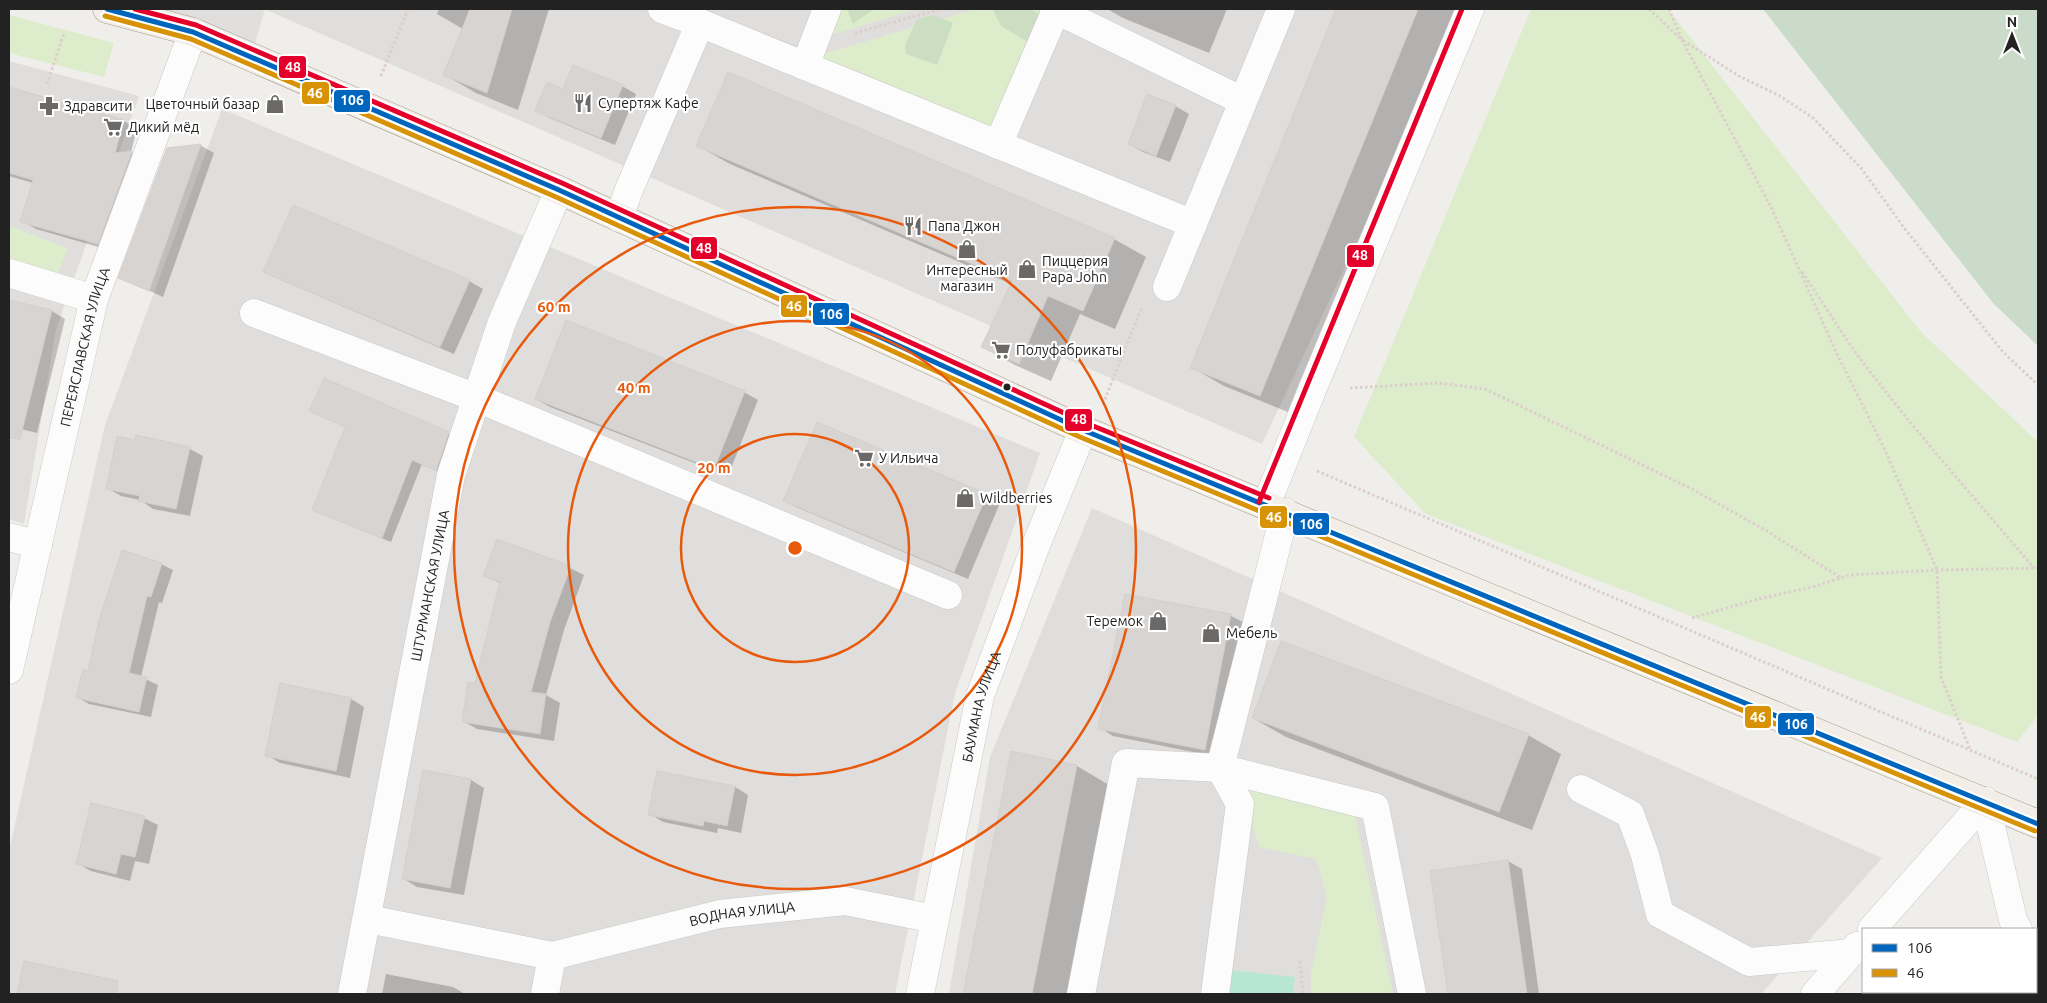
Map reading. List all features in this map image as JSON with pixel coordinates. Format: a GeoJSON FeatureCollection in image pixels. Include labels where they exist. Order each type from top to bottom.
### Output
{"type":"FeatureCollection","features":[{"type":"Feature","properties":{"kind":"main road"},"geometry":{"type":"LineString","coordinates":[[107,9],[194,32],[559,190],[1083,430],[1985,800],[2038,824]]}},
{"type":"Feature","properties":{"kind":"street"},"geometry":{"type":"LineString","coordinates":[[662,9],[700,23],[809,56],[998,145],[1192,224]]}},
{"type":"Feature","properties":{"kind":"street"},"geometry":{"type":"LineString","coordinates":[[809,56],[827,9]]}},
{"type":"Feature","properties":{"kind":"street"},"geometry":{"type":"LineString","coordinates":[[998,145],[1055,9],[1244,101]]}},
{"type":"Feature","properties":{"kind":"street"},"geometry":{"type":"LineString","coordinates":[[1167,287],[1281,9]]}},
{"type":"Feature","properties":{"kind":"street"},"geometry":{"type":"LineString","coordinates":[[1215,994],[1240,804],[1220,768],[1275,508],[1312,390],[1470,9]]}},
{"type":"Feature","properties":{"kind":"street"},"geometry":{"type":"LineString","coordinates":[[619,218],[628,192],[700,23]]}},
{"type":"Feature","properties":{"kind":"street","name":"ПЕРЕЯСЛАВСКАЯ УЛИЦА"},"geometry":{"type":"LineString","coordinates":[[9,670],[94,299],[194,32]]}},
{"type":"Feature","properties":{"kind":"street","name":"ШТУРМАНСКАЯ УЛИЦА"},"geometry":{"type":"LineString","coordinates":[[352,994],[368,919],[451,475],[502,322],[559,190]]}},
{"type":"Feature","properties":{"kind":"street"},"geometry":{"type":"LineString","coordinates":[[9,273],[94,299]]}},
{"type":"Feature","properties":{"kind":"street"},"geometry":{"type":"LineString","coordinates":[[254,313],[477,398],[948,595]]}},
{"type":"Feature","properties":{"kind":"street","name":"БАУМАНА УЛИЦА"},"geometry":{"type":"LineString","coordinates":[[920,994],[980,696],[1036,545],[1083,430]]}},
{"type":"Feature","properties":{"kind":"street"},"geometry":{"type":"LineString","coordinates":[[9,537],[38,545]]}},
{"type":"Feature","properties":{"kind":"street"},"geometry":{"type":"LineString","coordinates":[[1081,994],[1126,763],[1220,768],[1375,808],[1412,994]]}},
{"type":"Feature","properties":{"kind":"street"},"geometry":{"type":"LineString","coordinates":[[1580,788],[1630,814],[1645,855],[1660,914],[1749,962],[1857,946]]}},
{"type":"Feature","properties":{"kind":"street"},"geometry":{"type":"LineString","coordinates":[[1873,928],[1985,800]]}},
{"type":"Feature","properties":{"kind":"street"},"geometry":{"type":"LineString","coordinates":[[1985,800],[2013,920],[2017,928]]}},
{"type":"Feature","properties":{"kind":"street","name":"ВОДНАЯ УЛИЦА"},"geometry":{"type":"LineString","coordinates":[[368,919],[552,956],[720,914],[845,901],[935,919]]}},
{"type":"Feature","properties":{"kind":"street"},"geometry":{"type":"LineString","coordinates":[[1815,994],[1857,946]]}},
{"type":"Feature","properties":{"kind":"street"},"geometry":{"type":"LineString","coordinates":[[545,994],[552,956]]}},
{"type":"Feature","properties":{"kind":"path"},"geometry":{"type":"LineString","coordinates":[[379,81],[408,9]]}},
{"type":"Feature","properties":{"kind":"path"},"geometry":{"type":"LineString","coordinates":[[809,56],[941,9]]}},
{"type":"Feature","properties":{"kind":"path"},"geometry":{"type":"LineString","coordinates":[[1649,9],[1682,40],[1739,76],[1780,96],[1813,118],[1861,168],[1904,229],[2003,352],[2038,386]]}},
{"type":"Feature","properties":{"kind":"path"},"geometry":{"type":"LineString","coordinates":[[1669,9],[1682,40],[1772,209],[1836,352],[1885,450],[1937,570],[1941,677],[1970,750]]}},
{"type":"Feature","properties":{"kind":"path"},"geometry":{"type":"LineString","coordinates":[[47,84],[64,33]]}},
{"type":"Feature","properties":{"kind":"path"},"geometry":{"type":"LineString","coordinates":[[1797,264],[1846,340],[1869,370],[1918,432],[2036,568]]}},
{"type":"Feature","properties":{"kind":"path"},"geometry":{"type":"LineString","coordinates":[[1102,406],[1149,289],[1167,287]]}},
{"type":"Feature","properties":{"kind":"path"},"geometry":{"type":"LineString","coordinates":[[1312,390],[1438,383],[1484,389],[1690,488],[1767,531],[1842,578]]}},
{"type":"Feature","properties":{"kind":"path"},"geometry":{"type":"LineString","coordinates":[[1312,469],[2038,779]]}},
{"type":"Feature","properties":{"kind":"path"},"geometry":{"type":"LineString","coordinates":[[1692,618],[1762,598],[1813,587],[1850,575],[1937,570],[2036,568]]}},
{"type":"Feature","properties":{"kind":"path"},"geometry":{"type":"LineString","coordinates":[[1300,962],[1303,994]]}},
{"type":"Feature","properties":{"kind":"shaded area"},"geometry":{"type":"Polygon","coordinates":[[[135,9],[265,9],[253,50],[135,9]]]}},
{"type":"Feature","properties":{"kind":"shaded area"},"geometry":{"type":"Polygon","coordinates":[[[264,9],[1466,9],[1262,444],[264,9]]]}},
{"type":"Feature","properties":{"kind":"shaded area"},"geometry":{"type":"Polygon","coordinates":[[[9,61],[139,96],[56,329],[24,524],[9,519],[9,61]]]}},
{"type":"Feature","properties":{"kind":"shaded area"},"geometry":{"type":"Polygon","coordinates":[[[222,109],[1040,453],[955,693],[895,994],[9,994],[9,851],[105,425],[222,109]]]}},
{"type":"Feature","properties":{"kind":"shaded area"},"geometry":{"type":"Polygon","coordinates":[[[1092,508],[1882,858],[1761,994],[949,994],[990,757],[1092,508]]]}},
{"type":"Feature","properties":{"kind":"shaded area"},"geometry":{"type":"Polygon","coordinates":[[[2014,993],[2015,994],[1874,994],[2014,993]]]}},
{"type":"Feature","properties":{"kind":"green space"},"geometry":{"type":"Polygon","coordinates":[[[832,9],[916,9],[822,38],[832,9]]]}},
{"type":"Feature","properties":{"kind":"green space"},"geometry":{"type":"Polygon","coordinates":[[[847,9],[874,9],[853,24],[847,9]]]}},
{"type":"Feature","properties":{"kind":"green space"},"geometry":{"type":"Polygon","coordinates":[[[976,9],[1037,9],[1047,14],[994,133],[819,63],[823,54],[976,9]]]}},
{"type":"Feature","properties":{"kind":"green space"},"geometry":{"type":"Polygon","coordinates":[[[995,9],[1029,9],[1046,17],[1033,45],[1001,26],[994,12],[995,9]]]}},
{"type":"Feature","properties":{"kind":"green space"},"geometry":{"type":"Polygon","coordinates":[[[1531,9],[1668,9],[1921,332],[2038,442],[2038,715],[2017,742],[1426,514],[1354,437],[1531,9]]]}},
{"type":"Feature","properties":{"kind":"green space"},"geometry":{"type":"Polygon","coordinates":[[[1763,9],[2038,9],[2038,346],[1993,303],[1763,9]]]}},
{"type":"Feature","properties":{"kind":"green space"},"geometry":{"type":"Polygon","coordinates":[[[9,15],[114,43],[104,77],[9,53],[9,15]]]}},
{"type":"Feature","properties":{"kind":"green space"},"geometry":{"type":"Polygon","coordinates":[[[933,15],[953,23],[937,65],[906,54],[905,46],[917,19],[933,15]]]}},
{"type":"Feature","properties":{"kind":"green space"},"geometry":{"type":"Polygon","coordinates":[[[9,226],[68,248],[55,281],[9,266],[9,226]]]}},
{"type":"Feature","properties":{"kind":"green space"},"geometry":{"type":"Polygon","coordinates":[[[1239,781],[1354,811],[1393,994],[1311,994],[1311,973],[1327,897],[1316,859],[1259,847],[1239,781]]]}},
{"type":"Feature","properties":{"kind":"green space"},"geometry":{"type":"Polygon","coordinates":[[[1229,970],[1295,977],[1293,994],[1227,994],[1229,970]]]}},
{"type":"Feature","properties":{"kind":"building"},"geometry":{"type":"Polygon","coordinates":[[[470,9],[512,9],[487,93],[443,75],[470,9]]]}},
{"type":"Feature","properties":{"kind":"building"},"geometry":{"type":"Polygon","coordinates":[[[1336,9],[1418,9],[1260,396],[1190,368],[1336,9]]]}},
{"type":"Feature","properties":{"kind":"building"},"geometry":{"type":"Polygon","coordinates":[[[573,65],[623,85],[601,138],[535,111],[547,82],[563,89],[573,65]]]}},
{"type":"Feature","properties":{"kind":"building"},"geometry":{"type":"Polygon","coordinates":[[[728,72],[1115,238],[1083,311],[1048,296],[1019,364],[981,347],[1012,281],[696,146],[728,72]]]}},
{"type":"Feature","properties":{"kind":"building"},"geometry":{"type":"Polygon","coordinates":[[[9,87],[124,120],[115,153],[132,151],[98,244],[20,222],[33,180],[9,173],[9,87]]]}},
{"type":"Feature","properties":{"kind":"building"},"geometry":{"type":"Polygon","coordinates":[[[1147,94],[1176,105],[1156,156],[1128,144],[1147,94]]]}},
{"type":"Feature","properties":{"kind":"building"},"geometry":{"type":"Polygon","coordinates":[[[201,144],[149,291],[118,278],[167,148],[201,144]]]}},
{"type":"Feature","properties":{"kind":"building"},"geometry":{"type":"Polygon","coordinates":[[[293,205],[470,280],[440,347],[263,272],[293,205]]]}},
{"type":"Feature","properties":{"kind":"building"},"geometry":{"type":"Polygon","coordinates":[[[9,300],[52,310],[20,439],[9,438],[9,300]]]}},
{"type":"Feature","properties":{"kind":"building"},"geometry":{"type":"Polygon","coordinates":[[[566,320],[745,391],[714,469],[535,399],[566,320]]]}},
{"type":"Feature","properties":{"kind":"building"},"geometry":{"type":"Polygon","coordinates":[[[324,378],[449,432],[436,471],[412,460],[382,538],[312,510],[345,427],[309,411],[324,378]]]}},
{"type":"Feature","properties":{"kind":"building"},"geometry":{"type":"Polygon","coordinates":[[[817,422],[987,494],[954,572],[783,501],[817,422]]]}},
{"type":"Feature","properties":{"kind":"building"},"geometry":{"type":"Polygon","coordinates":[[[136,435],[190,447],[176,509],[138,501],[140,496],[106,489],[117,436],[135,440],[136,435]]]}},
{"type":"Feature","properties":{"kind":"building"},"geometry":{"type":"Polygon","coordinates":[[[497,539],[571,566],[550,622],[531,692],[546,694],[540,734],[462,722],[468,682],[475,683],[500,582],[483,576],[497,539]]]}},
{"type":"Feature","properties":{"kind":"building"},"geometry":{"type":"Polygon","coordinates":[[[122,550],[162,563],[151,597],[147,596],[129,673],[147,677],[139,712],[76,698],[83,669],[88,671],[99,620],[122,550]]]}},
{"type":"Feature","properties":{"kind":"building"},"geometry":{"type":"Polygon","coordinates":[[[1125,594],[1231,614],[1205,750],[1098,729],[1125,594]]]}},
{"type":"Feature","properties":{"kind":"building"},"geometry":{"type":"Polygon","coordinates":[[[1281,641],[1529,734],[1499,812],[1252,718],[1281,641]]]}},
{"type":"Feature","properties":{"kind":"building"},"geometry":{"type":"Polygon","coordinates":[[[280,683],[351,698],[336,771],[265,756],[280,683]]]}},
{"type":"Feature","properties":{"kind":"building"},"geometry":{"type":"Polygon","coordinates":[[[1011,751],[1077,765],[1032,994],[963,994],[1011,751]]]}},
{"type":"Feature","properties":{"kind":"building"},"geometry":{"type":"Polygon","coordinates":[[[423,770],[471,779],[450,888],[402,879],[423,770]]]}},
{"type":"Feature","properties":{"kind":"building"},"geometry":{"type":"Polygon","coordinates":[[[657,771],[735,786],[727,826],[704,821],[703,826],[648,815],[657,771]]]}},
{"type":"Feature","properties":{"kind":"building"},"geometry":{"type":"Polygon","coordinates":[[[91,803],[145,816],[135,857],[121,854],[116,874],[76,864],[91,803]]]}},
{"type":"Feature","properties":{"kind":"building"},"geometry":{"type":"Polygon","coordinates":[[[1508,860],[1527,994],[1448,994],[1430,871],[1508,860]]]}},
{"type":"Feature","properties":{"kind":"building"},"geometry":{"type":"Polygon","coordinates":[[[24,961],[118,981],[116,994],[17,994],[24,961]]]}},
{"type":"Feature","properties":{"kind":"transit line","name":"106"},"geometry":{"type":"LineString","coordinates":[[107,9],[193,32],[559,190],[1083,430],[2038,824]]}},
{"type":"Feature","properties":{"kind":"transit line","name":"48"},"geometry":{"type":"LineString","coordinates":[[135,9],[196,25],[562,183],[1086,423],[1269,498]]}},
{"type":"Feature","properties":{"kind":"transit line","name":"48"},"geometry":{"type":"LineString","coordinates":[[1259,502],[1462,9]]}},
{"type":"Feature","properties":{"kind":"transit line","name":"46"},"geometry":{"type":"LineString","coordinates":[[105,16],[191,39],[556,197],[1080,437],[2035,831]]}},
{"type":"Feature","properties":{"kind":"place","name":"Супертяж Кафе"},"geometry":{"type":"Point","coordinates":[583,103]}},
{"type":"Feature","properties":{"kind":"place","name":"Цветочный базар"},"geometry":{"type":"Point","coordinates":[275,104]}},
{"type":"Feature","properties":{"kind":"place","name":"Здравсити"},"geometry":{"type":"Point","coordinates":[49,106]}},
{"type":"Feature","properties":{"kind":"place","name":"Дикий мёд"},"geometry":{"type":"Point","coordinates":[113,127]}},
{"type":"Feature","properties":{"kind":"place","name":"Папа Джон"},"geometry":{"type":"Point","coordinates":[913,226]}},
{"type":"Feature","properties":{"kind":"place","name":"Интересный магазин"},"geometry":{"type":"Point","coordinates":[967,249]}},
{"type":"Feature","properties":{"kind":"place","name":"Пиццерия Papa John"},"geometry":{"type":"Point","coordinates":[1027,269]}},
{"type":"Feature","properties":{"kind":"place","name":"Полуфабрикаты"},"geometry":{"type":"Point","coordinates":[1001,350]}},
{"type":"Feature","properties":{"kind":"place","name":"У Ильича"},"geometry":{"type":"Point","coordinates":[864,458]}},
{"type":"Feature","properties":{"kind":"place","name":"Wildberries"},"geometry":{"type":"Point","coordinates":[965,498]}},
{"type":"Feature","properties":{"kind":"place","name":"Теремок"},"geometry":{"type":"Point","coordinates":[1158,621]}},
{"type":"Feature","properties":{"kind":"place","name":"Мебель"},"geometry":{"type":"Point","coordinates":[1211,633]}}]}
